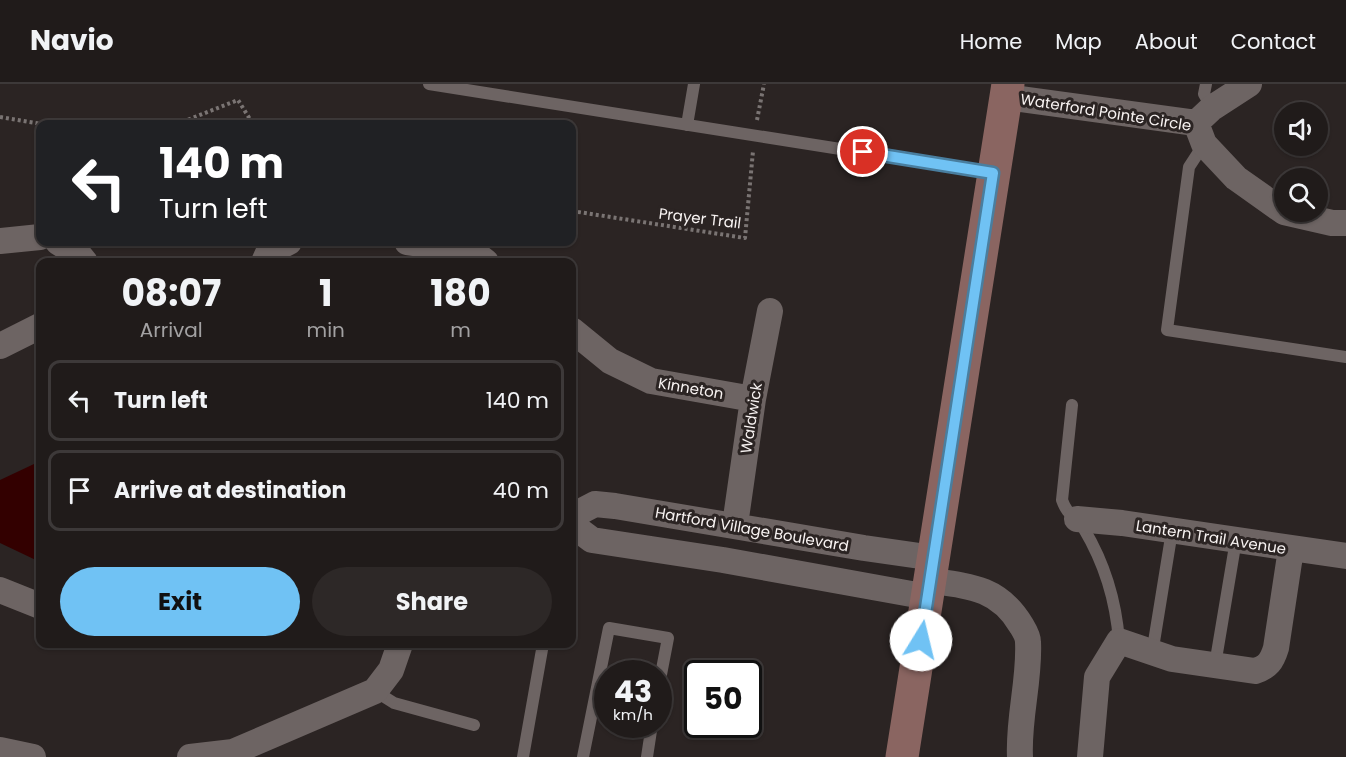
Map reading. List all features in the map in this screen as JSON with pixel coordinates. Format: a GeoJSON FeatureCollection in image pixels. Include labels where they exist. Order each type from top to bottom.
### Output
{"type":"FeatureCollection","features":[{"type":"Feature","properties":{"kind":"main road"},"geometry":{"type":"LineString","coordinates":[[900,754],[931,578],[1007,90]]}},
{"type":"Feature","properties":{"kind":"street"},"geometry":{"type":"LineString","coordinates":[[1204,115],[1249,84]]}},
{"type":"Feature","properties":{"kind":"street","name":"Waterford Pointe Circle"},"geometry":{"type":"LineString","coordinates":[[1007,90],[1204,115],[1236,178],[1284,212],[1332,223],[1346,223]]}},
{"type":"Feature","properties":{"kind":"street"},"geometry":{"type":"LineString","coordinates":[[0,241],[36,237]]}},
{"type":"Feature","properties":{"kind":"street"},"geometry":{"type":"LineString","coordinates":[[64,246],[82,258]]}},
{"type":"Feature","properties":{"kind":"street"},"geometry":{"type":"LineString","coordinates":[[266,258],[268,253],[281,246]]}},
{"type":"Feature","properties":{"kind":"street"},"geometry":{"type":"LineString","coordinates":[[436,246],[472,251],[481,258]]}},
{"type":"Feature","properties":{"kind":"street","name":"Waldwick"},"geometry":{"type":"LineString","coordinates":[[735,525],[753,399],[770,311]]}},
{"type":"Feature","properties":{"kind":"street"},"geometry":{"type":"LineString","coordinates":[[0,346],[36,328]]}},
{"type":"Feature","properties":{"kind":"street","name":"Kinneton"},"geometry":{"type":"LineString","coordinates":[[576,333],[610,361],[651,381],[753,399]]}},
{"type":"Feature","properties":{"kind":"street","name":"Hartford Village Boulevard"},"geometry":{"type":"LineString","coordinates":[[576,514],[595,504],[735,525],[864,548],[931,578]]}},
{"type":"Feature","properties":{"kind":"street","name":"Lantern Trail Avenue"},"geometry":{"type":"LineString","coordinates":[[1077,519],[1346,556]]}},
{"type":"Feature","properties":{"kind":"street"},"geometry":{"type":"LineString","coordinates":[[576,528],[592,540],[723,560],[931,578],[972,586],[996,596],[1016,618],[1029,639],[1019,739],[1020,757]]}},
{"type":"Feature","properties":{"kind":"street"},"geometry":{"type":"LineString","coordinates":[[1090,757],[1097,677],[1119,641],[1172,659],[1255,671],[1266,668],[1273,658],[1291,549]]}},
{"type":"Feature","properties":{"kind":"street"},"geometry":{"type":"LineString","coordinates":[[0,590],[36,604]]}},
{"type":"Feature","properties":{"kind":"street"},"geometry":{"type":"LineString","coordinates":[[190,757],[233,754],[375,691],[391,670],[399,648]]}},
{"type":"Feature","properties":{"kind":"street"},"geometry":{"type":"LineString","coordinates":[[0,750],[33,757]]}},
{"type":"Feature","properties":{"kind":"lane"},"geometry":{"type":"LineString","coordinates":[[429,84],[993,173]]}},
{"type":"Feature","properties":{"kind":"lane"},"geometry":{"type":"LineString","coordinates":[[687,125],[694,84]]}},
{"type":"Feature","properties":{"kind":"lane"},"geometry":{"type":"LineString","coordinates":[[1204,115],[1189,167],[1167,330],[1346,357]]}},
{"type":"Feature","properties":{"kind":"lane"},"geometry":{"type":"LineString","coordinates":[[1072,405],[1062,500],[1066,512],[1077,519],[1105,573],[1117,611],[1119,641]]}},
{"type":"Feature","properties":{"kind":"lane"},"geometry":{"type":"LineString","coordinates":[[1152,654],[1172,531]]}},
{"type":"Feature","properties":{"kind":"lane"},"geometry":{"type":"LineString","coordinates":[[1215,666],[1236,540]]}},
{"type":"Feature","properties":{"kind":"lane"},"geometry":{"type":"LineString","coordinates":[[603,660],[609,627],[668,638],[664,660]]}},
{"type":"Feature","properties":{"kind":"lane"},"geometry":{"type":"LineString","coordinates":[[523,757],[542,648]]}},
{"type":"Feature","properties":{"kind":"lane"},"geometry":{"type":"LineString","coordinates":[[375,691],[394,703],[474,725]]}},
{"type":"Feature","properties":{"kind":"lane"},"geometry":{"type":"LineString","coordinates":[[584,757],[594,705]]}},
{"type":"Feature","properties":{"kind":"lane"},"geometry":{"type":"LineString","coordinates":[[646,757],[649,738]]}},
{"type":"Feature","properties":{"kind":"path","name":"Prayer Trail"},"geometry":{"type":"LineString","coordinates":[[576,212],[745,238],[754,135],[764,84]]}},
{"type":"Feature","properties":{"kind":"path"},"geometry":{"type":"LineString","coordinates":[[187,120],[238,100],[250,120]]}},
{"type":"Feature","properties":{"kind":"path"},"geometry":{"type":"LineString","coordinates":[[0,117],[36,123]]}},
{"type":"Feature","properties":{"kind":"shaded area"},"geometry":{"type":"Polygon","coordinates":[[[36,462],[36,560],[0,543],[0,480],[36,462]]]}},
{"type":"Feature","properties":{"kind":"route"},"geometry":{"type":"LineString","coordinates":[[863,152],[993,173],[921,640]]}}]}
